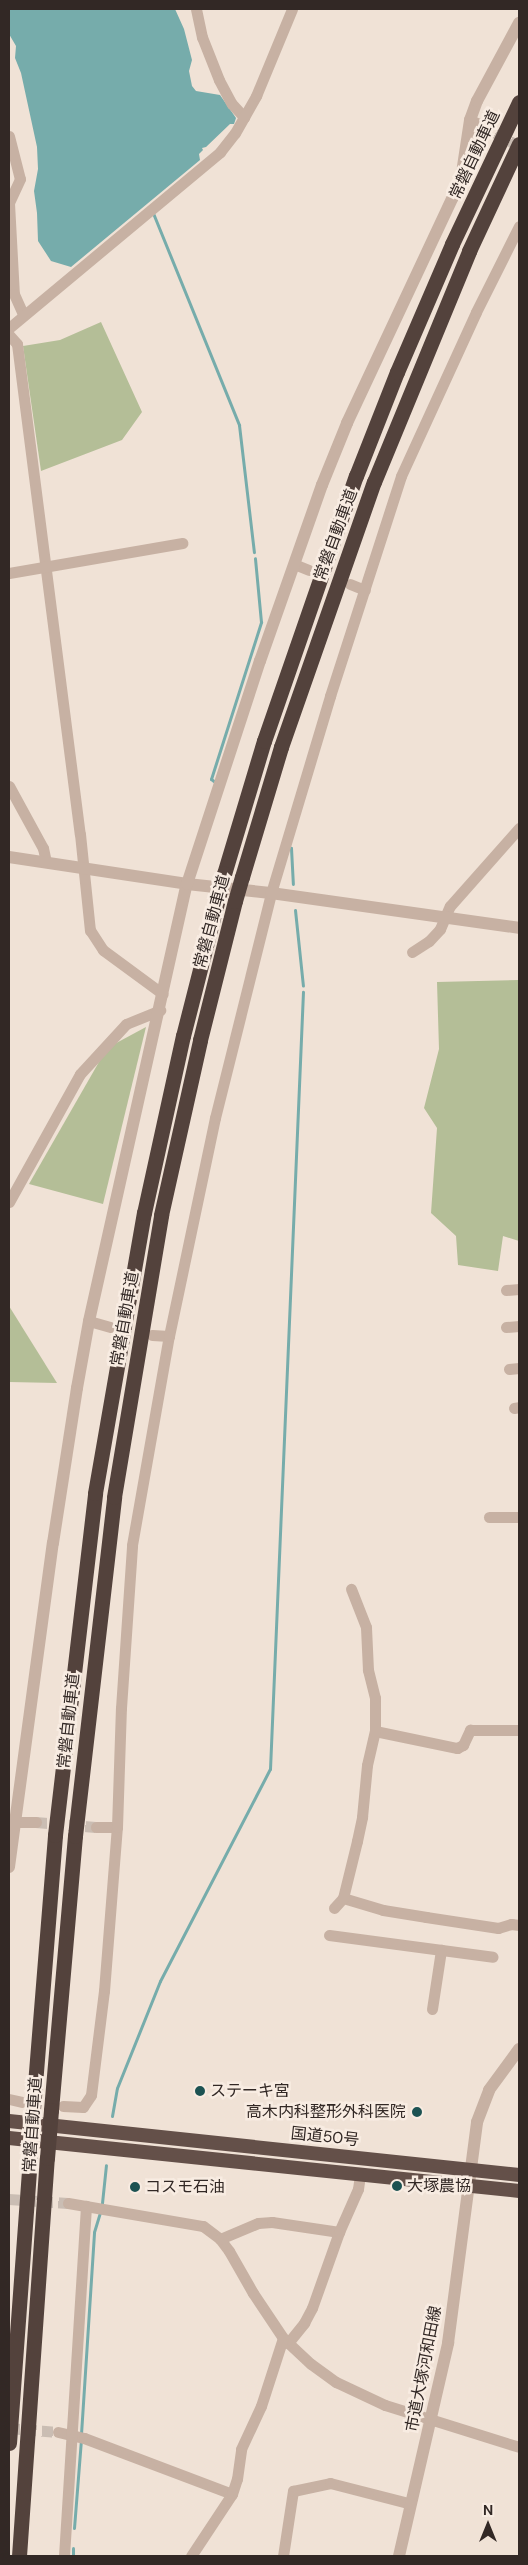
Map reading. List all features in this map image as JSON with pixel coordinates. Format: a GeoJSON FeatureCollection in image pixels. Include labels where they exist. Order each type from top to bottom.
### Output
{"type":"FeatureCollection","features":[{"type":"Feature","properties":{"kind":"highway","name":"常磐自動車道"},"geometry":{"type":"LineString","coordinates":[[9,2443],[30,2156],[28,2105],[56,1825],[95,1493],[144,1213],[183,1036],[224,874],[267,732],[356,476],[397,372],[452,244],[519,102]]}},
{"type":"Feature","properties":{"kind":"highway","name":"常磐自動車道"},"geometry":{"type":"LineString","coordinates":[[19,2556],[47,2158],[57,2108],[75,1836],[114,1497],[161,1215],[200,1040],[235,901],[281,747],[374,482],[469,252],[519,144]]}},
{"type":"Feature","properties":{"kind":"highway","name":"国道50号"},"geometry":{"type":"LineString","coordinates":[[9,2121],[519,2175]]}},
{"type":"Feature","properties":{"kind":"highway","name":"国道50号"},"geometry":{"type":"LineString","coordinates":[[9,2138],[519,2191]]}},
{"type":"Feature","properties":{"kind":"highway"},"geometry":{"type":"LineString","coordinates":[[9,2421],[14,2375]]}},
{"type":"Feature","properties":{"kind":"street"},"geometry":{"type":"LineString","coordinates":[[196,9],[202,37],[219,80],[232,104],[244,118]]}},
{"type":"Feature","properties":{"kind":"street"},"geometry":{"type":"LineString","coordinates":[[9,328],[17,309],[204,167],[220,152],[244,118],[256,96],[292,9]]}},
{"type":"Feature","properties":{"kind":"street"},"geometry":{"type":"LineString","coordinates":[[9,1866],[11,1822],[89,1321],[160,1010],[186,884],[294,564],[347,423],[453,197],[462,173],[475,123],[477,101],[519,23]]}},
{"type":"Feature","properties":{"kind":"street"},"geometry":{"type":"LineString","coordinates":[[9,136],[20,179],[9,203],[14,294],[17,309]]}},
{"type":"Feature","properties":{"kind":"street"},"geometry":{"type":"LineString","coordinates":[[57,2108],[83,2107],[91,2095],[104,1991],[117,1827],[121,1708],[132,1545],[169,1336],[215,1118],[271,893],[402,476],[476,312],[519,226]]}},
{"type":"Feature","properties":{"kind":"street"},"geometry":{"type":"LineString","coordinates":[[9,335],[17,344],[90,930],[103,950],[163,994]]}},
{"type":"Feature","properties":{"kind":"street"},"geometry":{"type":"LineString","coordinates":[[9,573],[182,543]]}},
{"type":"Feature","properties":{"kind":"street"},"geometry":{"type":"LineString","coordinates":[[294,564],[309,570]]}},
{"type":"Feature","properties":{"kind":"street"},"geometry":{"type":"LineString","coordinates":[[350,584],[365,590]]}},
{"type":"Feature","properties":{"kind":"street"},"geometry":{"type":"LineString","coordinates":[[9,786],[44,848],[46,862]]}},
{"type":"Feature","properties":{"kind":"street"},"geometry":{"type":"LineString","coordinates":[[412,952],[429,941],[440,929],[450,906],[519,828]]}},
{"type":"Feature","properties":{"kind":"street"},"geometry":{"type":"LineString","coordinates":[[9,857],[186,884],[271,893],[519,928]]}},
{"type":"Feature","properties":{"kind":"street"},"geometry":{"type":"LineString","coordinates":[[9,1202],[80,1074],[126,1024],[160,1010]]}},
{"type":"Feature","properties":{"kind":"street"},"geometry":{"type":"LineString","coordinates":[[506,1290],[519,1289]]}},
{"type":"Feature","properties":{"kind":"street"},"geometry":{"type":"LineString","coordinates":[[89,1321],[110,1327]]}},
{"type":"Feature","properties":{"kind":"street"},"geometry":{"type":"LineString","coordinates":[[506,1326],[519,1326]]}},
{"type":"Feature","properties":{"kind":"street"},"geometry":{"type":"LineString","coordinates":[[152,1335],[169,1336]]}},
{"type":"Feature","properties":{"kind":"street"},"geometry":{"type":"LineString","coordinates":[[489,1517],[519,1517]]}},
{"type":"Feature","properties":{"kind":"street"},"geometry":{"type":"LineString","coordinates":[[334,1908],[343,1898],[362,1817],[367,1765],[375,1731],[375,1698],[368,1670],[366,1627],[351,1590]]}},
{"type":"Feature","properties":{"kind":"street"},"geometry":{"type":"LineString","coordinates":[[375,1731],[458,1748],[463,1745],[470,1730],[519,1730]]}},
{"type":"Feature","properties":{"kind":"street"},"geometry":{"type":"LineString","coordinates":[[11,1822],[36,1822]]}},
{"type":"Feature","properties":{"kind":"street"},"geometry":{"type":"LineString","coordinates":[[96,1827],[117,1827]]}},
{"type":"Feature","properties":{"kind":"street"},"geometry":{"type":"LineString","coordinates":[[343,1898],[383,1910],[426,1917],[498,1928],[511,1924],[519,1925]]}},
{"type":"Feature","properties":{"kind":"street"},"geometry":{"type":"LineString","coordinates":[[329,1935],[493,1957]]}},
{"type":"Feature","properties":{"kind":"street"},"geometry":{"type":"LineString","coordinates":[[432,2009],[441,1950]]}},
{"type":"Feature","properties":{"kind":"street","name":"市道大塚河和田線"},"geometry":{"type":"LineString","coordinates":[[399,2556],[431,2421],[454,2306],[474,2137],[486,2096],[496,2078],[519,2049]]}},
{"type":"Feature","properties":{"kind":"street"},"geometry":{"type":"LineString","coordinates":[[9,2099],[28,2105]]}},
{"type":"Feature","properties":{"kind":"street"},"geometry":{"type":"LineString","coordinates":[[191,2556],[232,2494],[237,2479],[241,2449],[261,2406],[285,2341],[304,2323],[312,2308],[338,2232],[358,2189],[360,2175]]}},
{"type":"Feature","properties":{"kind":"street"},"geometry":{"type":"LineString","coordinates":[[68,2203],[196,2223],[204,2226],[220,2239],[285,2341],[336,2382],[385,2405],[431,2421],[519,2447]]}},
{"type":"Feature","properties":{"kind":"street"},"geometry":{"type":"LineString","coordinates":[[64,2556],[86,2206]]}},
{"type":"Feature","properties":{"kind":"street"},"geometry":{"type":"LineString","coordinates":[[220,2239],[258,2223],[272,2222],[338,2232]]}},
{"type":"Feature","properties":{"kind":"street"},"geometry":{"type":"LineString","coordinates":[[58,2432],[71,2434],[232,2494]]}},
{"type":"Feature","properties":{"kind":"street"},"geometry":{"type":"LineString","coordinates":[[283,2556],[293,2491],[330,2484],[408,2503]]}},
{"type":"Feature","properties":{"kind":"green space"},"geometry":{"type":"Polygon","coordinates":[[[101,322],[142,412],[122,440],[41,471],[23,346],[60,340],[101,322]]]}},
{"type":"Feature","properties":{"kind":"green space"},"geometry":{"type":"Polygon","coordinates":[[[519,980],[519,1241],[503,1236],[498,1271],[458,1265],[456,1236],[431,1213],[437,1128],[424,1108],[439,1049],[437,982],[519,980]]]}},
{"type":"Feature","properties":{"kind":"green space"},"geometry":{"type":"Polygon","coordinates":[[[146,1027],[103,1204],[29,1184],[107,1048],[146,1027]]]}},
{"type":"Feature","properties":{"kind":"green space"},"geometry":{"type":"Polygon","coordinates":[[[9,1306],[57,1383],[9,1382],[9,1306]]]}},
{"type":"Feature","properties":{"kind":"water"},"geometry":{"type":"Polygon","coordinates":[[[9,9],[175,9],[184,29],[192,60],[189,71],[192,86],[196,91],[220,95],[236,118],[234,124],[230,124],[206,147],[202,148],[203,150],[199,154],[200,160],[71,267],[51,261],[38,241],[34,191],[38,169],[37,147],[21,73],[15,58],[16,46],[9,34],[9,9]]]}},
{"type":"Feature","properties":{"kind":"waterway"},"geometry":{"type":"LineString","coordinates":[[153,213],[239,425],[254,552]]}},
{"type":"Feature","properties":{"kind":"waterway"},"geometry":{"type":"LineString","coordinates":[[215,782],[211,779],[261,622],[255,558]]}},
{"type":"Feature","properties":{"kind":"waterway"},"geometry":{"type":"LineString","coordinates":[[289,847],[291,848],[293,884]]}},
{"type":"Feature","properties":{"kind":"waterway"},"geometry":{"type":"LineString","coordinates":[[295,910],[303,986]]}},
{"type":"Feature","properties":{"kind":"waterway"},"geometry":{"type":"LineString","coordinates":[[112,2116],[117,2088],[160,1981],[270,1769],[303,992]]}},
{"type":"Feature","properties":{"kind":"waterway"},"geometry":{"type":"LineString","coordinates":[[102,2203],[106,2165]]}},
{"type":"Feature","properties":{"kind":"waterway"},"geometry":{"type":"LineString","coordinates":[[81,2434],[94,2232],[100,2212]]}},
{"type":"Feature","properties":{"kind":"waterway"},"geometry":{"type":"LineString","coordinates":[[74,2528],[81,2440]]}},
{"type":"Feature","properties":{"kind":"waterway"},"geometry":{"type":"LineString","coordinates":[[73,2548],[73,2556]]}},
{"type":"Feature","properties":{"kind":"tunnel"},"geometry":{"type":"LineString","coordinates":[[481,125],[519,146]]}},
{"type":"Feature","properties":{"kind":"tunnel"},"geometry":{"type":"LineString","coordinates":[[36,1822],[96,1827]]}},
{"type":"Feature","properties":{"kind":"tunnel"},"geometry":{"type":"LineString","coordinates":[[9,2199],[68,2203]]}},
{"type":"Feature","properties":{"kind":"tunnel"},"geometry":{"type":"LineString","coordinates":[[9,2428],[58,2432]]}},
{"type":"Feature","properties":{"kind":"place","name":"ステーキ宮"},"geometry":{"type":"Point","coordinates":[200,2091]}},
{"type":"Feature","properties":{"kind":"place","name":"高木内科整形外科医院"},"geometry":{"type":"Point","coordinates":[417,2112]}},
{"type":"Feature","properties":{"kind":"place","name":"大塚農協"},"geometry":{"type":"Point","coordinates":[397,2186]}},
{"type":"Feature","properties":{"kind":"place","name":"コスモ石油"},"geometry":{"type":"Point","coordinates":[135,2187]}}]}
